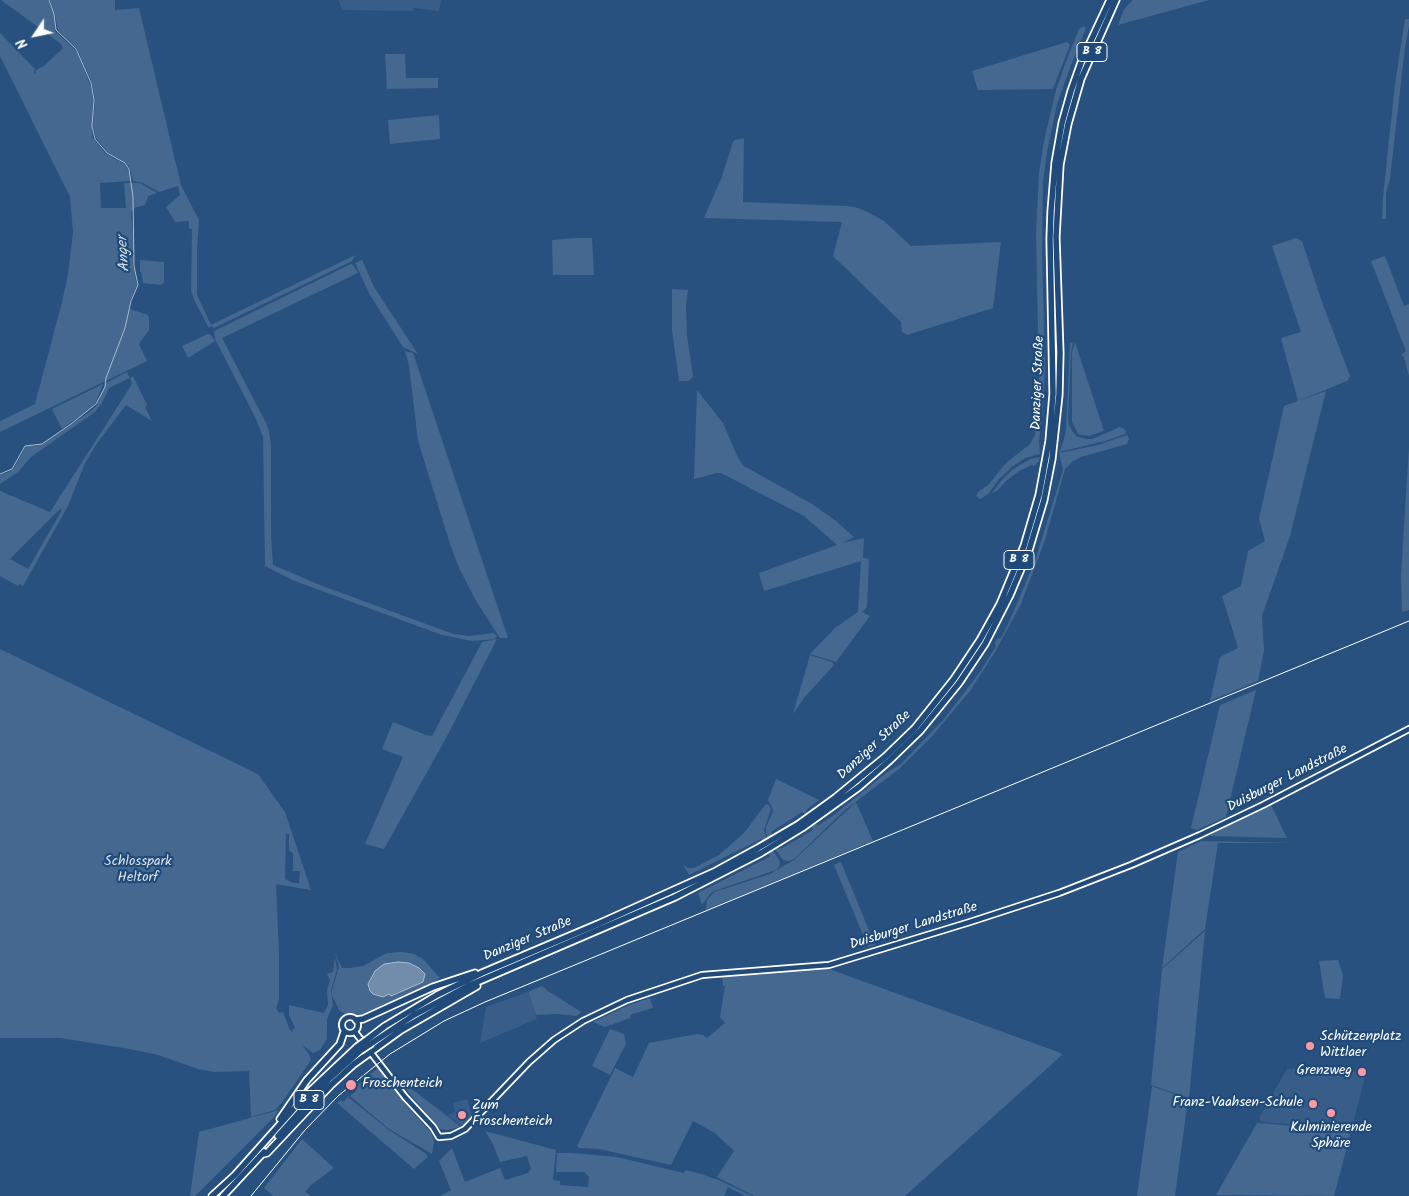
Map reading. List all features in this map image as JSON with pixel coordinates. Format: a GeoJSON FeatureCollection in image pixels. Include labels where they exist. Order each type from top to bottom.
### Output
{"type":"FeatureCollection","features":[{"type":"Feature","properties":{"kind":"highway","name":"Danziger Straße"},"geometry":{"type":"LineString","coordinates":[[212,1196],[234,1175],[326,1075],[428,1000],[482,973],[716,871],[758,848],[799,824],[850,788],[892,751],[932,708],[969,658],[996,611],[1024,546],[1039,495],[1049,441],[1053,404],[1054,353],[1050,230],[1055,163],[1062,123],[1071,91],[1110,0]]}},
{"type":"Feature","properties":{"kind":"highway","name":"Danziger Straße"},"geometry":{"type":"LineString","coordinates":[[370,1041],[440,1000],[490,976],[675,897],[760,853],[802,828],[859,788],[903,748],[948,698],[975,660],[994,627],[1018,578],[1035,531],[1046,491],[1052,458],[1059,395],[1060,353],[1056,237],[1060,164],[1068,124],[1079,86],[1087,63],[1116,0]]}},
{"type":"Feature","properties":{"kind":"highway"},"geometry":{"type":"LineString","coordinates":[[1110,13],[1114,11],[1121,0]]}},
{"type":"Feature","properties":{"kind":"highway"},"geometry":{"type":"LineString","coordinates":[[356,1020],[363,1019],[434,986],[477,972],[482,973]]}},
{"type":"Feature","properties":{"kind":"highway"},"geometry":{"type":"LineString","coordinates":[[262,1154],[267,1153],[343,1074],[370,1052],[401,1030],[487,980],[490,976]]}},
{"type":"Feature","properties":{"kind":"highway"},"geometry":{"type":"LineString","coordinates":[[272,1133],[273,1127],[283,1116],[299,1090],[340,1044],[344,1032]]}},
{"type":"Feature","properties":{"kind":"highway","name":"Danziger Straße"},"geometry":{"type":"LineString","coordinates":[[223,1196],[329,1078],[359,1049]]}},
{"type":"Feature","properties":{"kind":"main road","name":"Duisburger Landstraße"},"geometry":{"type":"LineString","coordinates":[[370,1052],[405,1097],[433,1126],[440,1137],[451,1136],[462,1132],[529,1062],[560,1036],[583,1021],[627,1000],[682,981],[710,974],[829,965],[1059,893],[1200,835],[1271,801],[1409,728]]}},
{"type":"Feature","properties":{"kind":"main road"},"geometry":{"type":"LineString","coordinates":[[348,1017],[356,1020],[358,1025],[355,1032],[350,1034],[344,1032],[342,1028],[343,1020],[348,1017]]}},
{"type":"Feature","properties":{"kind":"main road"},"geometry":{"type":"LineString","coordinates":[[355,1032],[370,1052]]}},
{"type":"Feature","properties":{"kind":"shaded area"},"geometry":{"type":"Polygon","coordinates":[[[338,0],[441,0],[439,11],[414,8],[413,11],[343,10],[338,0]]]}},
{"type":"Feature","properties":{"kind":"shaded area"},"geometry":{"type":"Polygon","coordinates":[[[409,963],[419,968],[425,974],[423,982],[391,996],[389,994],[383,997],[373,994],[368,984],[375,971],[384,964],[409,963]]]}},
{"type":"Feature","properties":{"kind":"shaded area"},"geometry":{"type":"Polygon","coordinates":[[[528,992],[537,1019],[480,1043],[486,1007],[528,992]]]}},
{"type":"Feature","properties":{"kind":"shaded area","name":"Franz-Vaahsen-Schule"},"geometry":{"type":"Polygon","coordinates":[[[1287,1069],[1344,1069],[1366,1074],[1351,1129],[1261,1122],[1259,1118],[1287,1069]]]}},
{"type":"Feature","properties":{"kind":"shaded area"},"geometry":{"type":"Polygon","coordinates":[[[467,1099],[472,1117],[463,1127],[448,1115],[455,1112],[453,1103],[467,1099]]]}},
{"type":"Feature","properties":{"kind":"green space"},"geometry":{"type":"Polygon","coordinates":[[[1,0],[48,0],[54,14],[55,31],[79,56],[92,90],[92,137],[106,154],[125,164],[130,173],[130,181],[100,183],[101,208],[126,208],[124,183],[140,183],[157,193],[148,196],[145,205],[134,208],[131,213],[134,247],[133,266],[137,285],[130,301],[130,309],[148,315],[149,318],[149,330],[139,344],[147,361],[0,432],[0,421],[35,404],[68,275],[73,232],[70,197],[0,56],[0,33],[35,69],[35,74],[36,70],[44,66],[63,48],[61,44],[1,0]]]}},
{"type":"Feature","properties":{"kind":"green space"},"geometry":{"type":"Polygon","coordinates":[[[50,0],[115,0],[115,10],[139,8],[181,185],[199,220],[197,295],[211,325],[355,255],[352,261],[214,328],[211,326],[209,328],[191,291],[192,229],[189,229],[189,221],[175,222],[166,207],[180,195],[178,186],[159,192],[143,183],[133,181],[130,168],[126,163],[108,153],[96,138],[93,125],[95,100],[92,83],[77,49],[58,31],[50,0]]]}},
{"type":"Feature","properties":{"kind":"green space"},"geometry":{"type":"Polygon","coordinates":[[[1133,0],[1209,0],[1118,25],[1124,9],[1133,0]]]}},
{"type":"Feature","properties":{"kind":"green space"},"geometry":{"type":"Polygon","coordinates":[[[1405,19],[1409,19],[1409,26],[1390,179],[1386,193],[1386,219],[1382,219],[1395,84],[1405,19]]]}},
{"type":"Feature","properties":{"kind":"green space"},"geometry":{"type":"Polygon","coordinates":[[[1084,26],[1086,28],[1057,104],[1043,182],[1042,253],[1045,366],[1039,442],[1040,454],[1025,458],[1012,467],[1000,478],[988,494],[980,499],[976,496],[978,492],[988,485],[1007,462],[1030,444],[1035,435],[1039,382],[1036,233],[1039,173],[1044,141],[1056,90],[1079,29],[1084,26]]]}},
{"type":"Feature","properties":{"kind":"green space"},"geometry":{"type":"Polygon","coordinates":[[[1067,42],[1070,45],[1053,89],[978,90],[972,71],[1067,42]]]}},
{"type":"Feature","properties":{"kind":"green space"},"geometry":{"type":"Polygon","coordinates":[[[385,54],[405,54],[406,78],[438,78],[438,88],[387,89],[385,54]]]}},
{"type":"Feature","properties":{"kind":"green space"},"geometry":{"type":"Polygon","coordinates":[[[439,115],[440,139],[390,144],[388,120],[439,115]]]}},
{"type":"Feature","properties":{"kind":"green space"},"geometry":{"type":"Polygon","coordinates":[[[744,138],[743,202],[858,208],[884,221],[911,246],[1001,242],[993,308],[907,335],[902,332],[901,322],[833,256],[842,222],[704,218],[721,179],[733,142],[744,138]]]}},
{"type":"Feature","properties":{"kind":"green space"},"geometry":{"type":"Polygon","coordinates":[[[592,238],[594,275],[553,275],[552,240],[592,238]]]}},
{"type":"Feature","properties":{"kind":"green space"},"geometry":{"type":"Polygon","coordinates":[[[1296,238],[1302,241],[1322,302],[1350,376],[1347,381],[1298,401],[1281,338],[1301,332],[1272,246],[1296,238]]]}},
{"type":"Feature","properties":{"kind":"green space"},"geometry":{"type":"Polygon","coordinates":[[[1385,256],[1404,306],[1409,304],[1409,376],[1404,357],[1401,355],[1406,351],[1371,261],[1385,256]]]}},
{"type":"Feature","properties":{"kind":"green space"},"geometry":{"type":"Polygon","coordinates":[[[140,260],[164,262],[164,283],[160,285],[143,283],[140,272],[140,260]]]}},
{"type":"Feature","properties":{"kind":"green space"},"geometry":{"type":"Polygon","coordinates":[[[362,260],[374,287],[418,354],[403,347],[370,295],[355,263],[362,260]]]}},
{"type":"Feature","properties":{"kind":"green space"},"geometry":{"type":"Polygon","coordinates":[[[351,264],[358,273],[222,338],[269,432],[271,444],[271,535],[273,565],[320,585],[454,634],[469,636],[494,633],[497,636],[495,639],[472,641],[442,635],[292,580],[265,566],[263,437],[256,419],[215,339],[214,331],[351,264]]]}},
{"type":"Feature","properties":{"kind":"green space"},"geometry":{"type":"Polygon","coordinates":[[[672,289],[688,290],[686,306],[687,336],[693,376],[689,381],[679,381],[672,330],[672,289]]]}},
{"type":"Feature","properties":{"kind":"green space"},"geometry":{"type":"Polygon","coordinates":[[[208,334],[215,341],[188,358],[182,346],[208,334]]]}},
{"type":"Feature","properties":{"kind":"green space"},"geometry":{"type":"Polygon","coordinates":[[[1073,342],[1068,417],[1069,425],[1073,432],[1076,436],[1092,439],[1120,427],[1126,431],[1125,434],[1105,441],[1059,452],[1066,430],[1070,343],[1073,342]]]}},
{"type":"Feature","properties":{"kind":"green space"},"geometry":{"type":"Polygon","coordinates":[[[1075,342],[1104,431],[1088,436],[1078,434],[1072,422],[1072,353],[1075,342]]]}},
{"type":"Feature","properties":{"kind":"green space"},"geometry":{"type":"Polygon","coordinates":[[[405,351],[413,353],[508,638],[500,638],[476,601],[460,570],[450,544],[418,441],[409,366],[405,351]]]}},
{"type":"Feature","properties":{"kind":"green space"},"geometry":{"type":"Polygon","coordinates":[[[127,372],[130,378],[109,388],[102,403],[95,412],[31,457],[18,472],[0,484],[0,475],[14,468],[26,446],[41,445],[91,411],[97,405],[106,383],[127,372]]]}},
{"type":"Feature","properties":{"kind":"green space"},"geometry":{"type":"Polygon","coordinates":[[[133,376],[147,405],[145,407],[152,421],[126,405],[98,442],[85,463],[68,506],[23,586],[19,584],[18,586],[0,576],[0,491],[50,512],[132,384],[130,378],[133,376]],[[60,509],[10,559],[28,569],[62,510],[60,509]]]}},
{"type":"Feature","properties":{"kind":"green space"},"geometry":{"type":"Polygon","coordinates":[[[103,384],[96,402],[90,409],[62,429],[52,409],[103,384]]]}},
{"type":"Feature","properties":{"kind":"green space"},"geometry":{"type":"Polygon","coordinates":[[[697,390],[723,423],[738,458],[744,466],[812,504],[836,521],[854,537],[842,543],[864,538],[863,558],[869,559],[867,607],[862,612],[870,616],[836,662],[810,654],[835,628],[858,612],[861,561],[764,591],[759,573],[837,545],[804,516],[721,473],[694,479],[697,390]]]}},
{"type":"Feature","properties":{"kind":"green space"},"geometry":{"type":"Polygon","coordinates":[[[1326,391],[1290,536],[1262,616],[1264,651],[1258,681],[1210,701],[1220,657],[1238,648],[1222,596],[1241,586],[1248,551],[1265,541],[1259,519],[1284,406],[1326,391]]]}},
{"type":"Feature","properties":{"kind":"green space"},"geometry":{"type":"Polygon","coordinates":[[[1127,435],[1129,439],[1127,444],[1081,457],[1065,469],[1045,540],[1021,604],[995,652],[970,691],[933,735],[899,769],[845,810],[794,859],[789,861],[783,860],[775,849],[782,848],[813,830],[812,827],[816,824],[819,825],[834,815],[886,773],[901,764],[944,719],[980,672],[996,646],[997,639],[1001,638],[1009,622],[1035,561],[1063,470],[1059,453],[1098,445],[1127,435]]]}},
{"type":"Feature","properties":{"kind":"green space"},"geometry":{"type":"Polygon","coordinates":[[[1409,446],[1409,610],[1402,612],[1401,576],[1409,446]]]}},
{"type":"Feature","properties":{"kind":"green space"},"geometry":{"type":"Polygon","coordinates":[[[1040,457],[1034,466],[1032,465],[1019,471],[997,491],[992,493],[1012,470],[1030,459],[1040,457]]]}},
{"type":"Feature","properties":{"kind":"green space"},"geometry":{"type":"Polygon","coordinates":[[[497,639],[445,740],[384,849],[365,844],[403,757],[382,749],[393,722],[432,736],[482,642],[497,639]]]}},
{"type":"Feature","properties":{"kind":"green space","name":"Schlosspark Heltorf"},"geometry":{"type":"Polygon","coordinates":[[[0,649],[258,774],[285,812],[311,890],[276,884],[279,999],[276,1008],[279,1013],[283,1012],[289,1028],[309,1054],[311,1060],[275,1110],[251,1117],[249,1071],[214,1072],[198,1069],[158,1055],[60,1038],[0,1038],[0,649]],[[286,834],[285,879],[293,883],[299,883],[300,871],[293,871],[293,854],[289,851],[289,834],[286,834]]]}},
{"type":"Feature","properties":{"kind":"green space"},"geometry":{"type":"Polygon","coordinates":[[[810,655],[832,662],[834,665],[804,698],[793,714],[810,655]]]}},
{"type":"Feature","properties":{"kind":"green space"},"geometry":{"type":"Polygon","coordinates":[[[1256,690],[1226,817],[1197,830],[1191,828],[1220,705],[1256,690]]]}},
{"type":"Feature","properties":{"kind":"green space"},"geometry":{"type":"Polygon","coordinates":[[[776,779],[819,800],[807,809],[805,814],[802,812],[771,832],[772,837],[768,839],[766,827],[773,811],[768,800],[776,779]]]}},
{"type":"Feature","properties":{"kind":"green space"},"geometry":{"type":"Polygon","coordinates":[[[856,802],[873,841],[706,910],[707,900],[714,892],[770,874],[794,860],[856,802]]]}},
{"type":"Feature","properties":{"kind":"green space"},"geometry":{"type":"Polygon","coordinates":[[[768,804],[771,809],[764,830],[767,840],[764,842],[761,839],[689,875],[683,865],[688,868],[694,868],[719,855],[744,833],[765,805],[768,804]]]}},
{"type":"Feature","properties":{"kind":"green space"},"geometry":{"type":"Polygon","coordinates":[[[1271,805],[1287,838],[1211,836],[1211,834],[1271,805]]]}},
{"type":"Feature","properties":{"kind":"green space"},"geometry":{"type":"Polygon","coordinates":[[[1201,841],[1297,843],[1218,843],[1205,929],[1162,968],[1178,852],[1201,841]]]}},
{"type":"Feature","properties":{"kind":"green space"},"geometry":{"type":"Polygon","coordinates":[[[773,850],[780,862],[776,870],[714,891],[702,905],[698,893],[769,857],[770,852],[773,850]]]}},
{"type":"Feature","properties":{"kind":"green space"},"geometry":{"type":"Polygon","coordinates":[[[841,862],[875,945],[868,947],[834,865],[841,862]]]}},
{"type":"Feature","properties":{"kind":"green space"},"geometry":{"type":"Polygon","coordinates":[[[1205,931],[1189,1098],[1151,1085],[1162,969],[1205,931]]]}},
{"type":"Feature","properties":{"kind":"green space"},"geometry":{"type":"Polygon","coordinates":[[[402,952],[414,954],[423,959],[440,978],[420,990],[358,1018],[346,1015],[339,1010],[332,995],[339,967],[335,953],[342,968],[350,968],[363,966],[387,953],[402,952]]]}},
{"type":"Feature","properties":{"kind":"green space"},"geometry":{"type":"Polygon","coordinates":[[[335,958],[337,970],[331,990],[333,1005],[327,1019],[327,1039],[320,1050],[313,1053],[302,1045],[293,1033],[292,1030],[295,1028],[289,1015],[289,1005],[324,1013],[328,1005],[327,990],[330,980],[327,974],[333,972],[335,958]]]}},
{"type":"Feature","properties":{"kind":"green space"},"geometry":{"type":"Polygon","coordinates":[[[1338,960],[1343,975],[1340,999],[1325,998],[1319,961],[1338,960]]]}},
{"type":"Feature","properties":{"kind":"green space"},"geometry":{"type":"Polygon","coordinates":[[[829,969],[1061,1053],[1062,1055],[905,1196],[754,1196],[717,1177],[734,1151],[715,1133],[693,1121],[671,1165],[599,1149],[579,1148],[577,1146],[615,1068],[633,1077],[649,1043],[697,1034],[707,1038],[725,1023],[720,1017],[725,986],[723,986],[722,976],[829,969]]]}},
{"type":"Feature","properties":{"kind":"green space"},"geometry":{"type":"Polygon","coordinates":[[[542,986],[581,1012],[577,1016],[557,1014],[536,1015],[528,992],[542,986]]]}},
{"type":"Feature","properties":{"kind":"green space"},"geometry":{"type":"Polygon","coordinates":[[[650,998],[653,1008],[630,1015],[630,1018],[605,1027],[593,1022],[629,1005],[650,998]]]}},
{"type":"Feature","properties":{"kind":"green space"},"geometry":{"type":"Polygon","coordinates":[[[610,1029],[624,1034],[626,1044],[610,1075],[592,1066],[610,1029]]]}},
{"type":"Feature","properties":{"kind":"green space"},"geometry":{"type":"Polygon","coordinates":[[[378,1068],[407,1106],[432,1134],[434,1142],[432,1154],[389,1129],[350,1096],[356,1091],[354,1088],[378,1068]]]}},
{"type":"Feature","properties":{"kind":"green space"},"geometry":{"type":"Polygon","coordinates":[[[408,1086],[460,1126],[448,1130],[440,1129],[405,1088],[408,1086]]]}},
{"type":"Feature","properties":{"kind":"green space"},"geometry":{"type":"Polygon","coordinates":[[[1152,1086],[1188,1099],[1175,1196],[1137,1196],[1152,1086]]]}},
{"type":"Feature","properties":{"kind":"green space"},"geometry":{"type":"Polygon","coordinates":[[[348,1097],[389,1130],[425,1153],[428,1157],[414,1169],[337,1103],[341,1100],[343,1102],[348,1097]]]}},
{"type":"Feature","properties":{"kind":"green space"},"geometry":{"type":"Polygon","coordinates":[[[279,1110],[195,1196],[190,1196],[199,1132],[279,1110]]]}},
{"type":"Feature","properties":{"kind":"green space"},"geometry":{"type":"Polygon","coordinates":[[[1257,1123],[1347,1130],[1350,1135],[1334,1196],[1216,1195],[1257,1123]]]}},
{"type":"Feature","properties":{"kind":"green space"},"geometry":{"type":"Polygon","coordinates":[[[485,1131],[556,1150],[553,1180],[560,1181],[560,1185],[588,1187],[589,1177],[584,1172],[556,1172],[557,1153],[572,1153],[617,1157],[684,1173],[686,1170],[721,1181],[752,1196],[745,1196],[728,1187],[724,1196],[440,1196],[451,1190],[439,1161],[452,1148],[465,1182],[500,1168],[505,1180],[528,1173],[531,1169],[527,1156],[500,1162],[493,1144],[485,1131]]]}},
{"type":"Feature","properties":{"kind":"green space"},"geometry":{"type":"Polygon","coordinates":[[[302,1139],[334,1168],[311,1185],[305,1192],[311,1196],[273,1196],[264,1188],[302,1139]]]}},
{"type":"Feature","properties":{"kind":"waterway","name":"Anger"},"geometry":{"type":"LineString","coordinates":[[0,474],[12,469],[25,446],[42,444],[96,404],[105,387],[106,378],[125,328],[131,301],[138,285],[134,266],[133,197],[129,169],[125,163],[107,153],[95,139],[92,126],[94,100],[91,83],[76,49],[56,30],[54,14],[49,0]]}},
{"type":"Feature","properties":{"kind":"tram line"},"geometry":{"type":"LineString","coordinates":[[251,1196],[305,1130],[338,1096],[390,1054],[444,1021],[485,1002],[1409,621]]}},
{"type":"Feature","properties":{"kind":"place","name":"Schützenplatz Wittlaer"},"geometry":{"type":"Point","coordinates":[1310,1046]}},
{"type":"Feature","properties":{"kind":"place","name":"Grenzweg"},"geometry":{"type":"Point","coordinates":[1362,1072]}},
{"type":"Feature","properties":{"kind":"place","name":"Froschenteich"},"geometry":{"type":"Point","coordinates":[351,1085]}},
{"type":"Feature","properties":{"kind":"place","name":"Franz-Vaahsen-Schule"},"geometry":{"type":"Point","coordinates":[1313,1104]}},
{"type":"Feature","properties":{"kind":"place","name":"Kulminierende Sphäre"},"geometry":{"type":"Point","coordinates":[1331,1113]}},
{"type":"Feature","properties":{"kind":"place","name":"Zum Froschenteich"},"geometry":{"type":"Point","coordinates":[462,1115]}}]}
